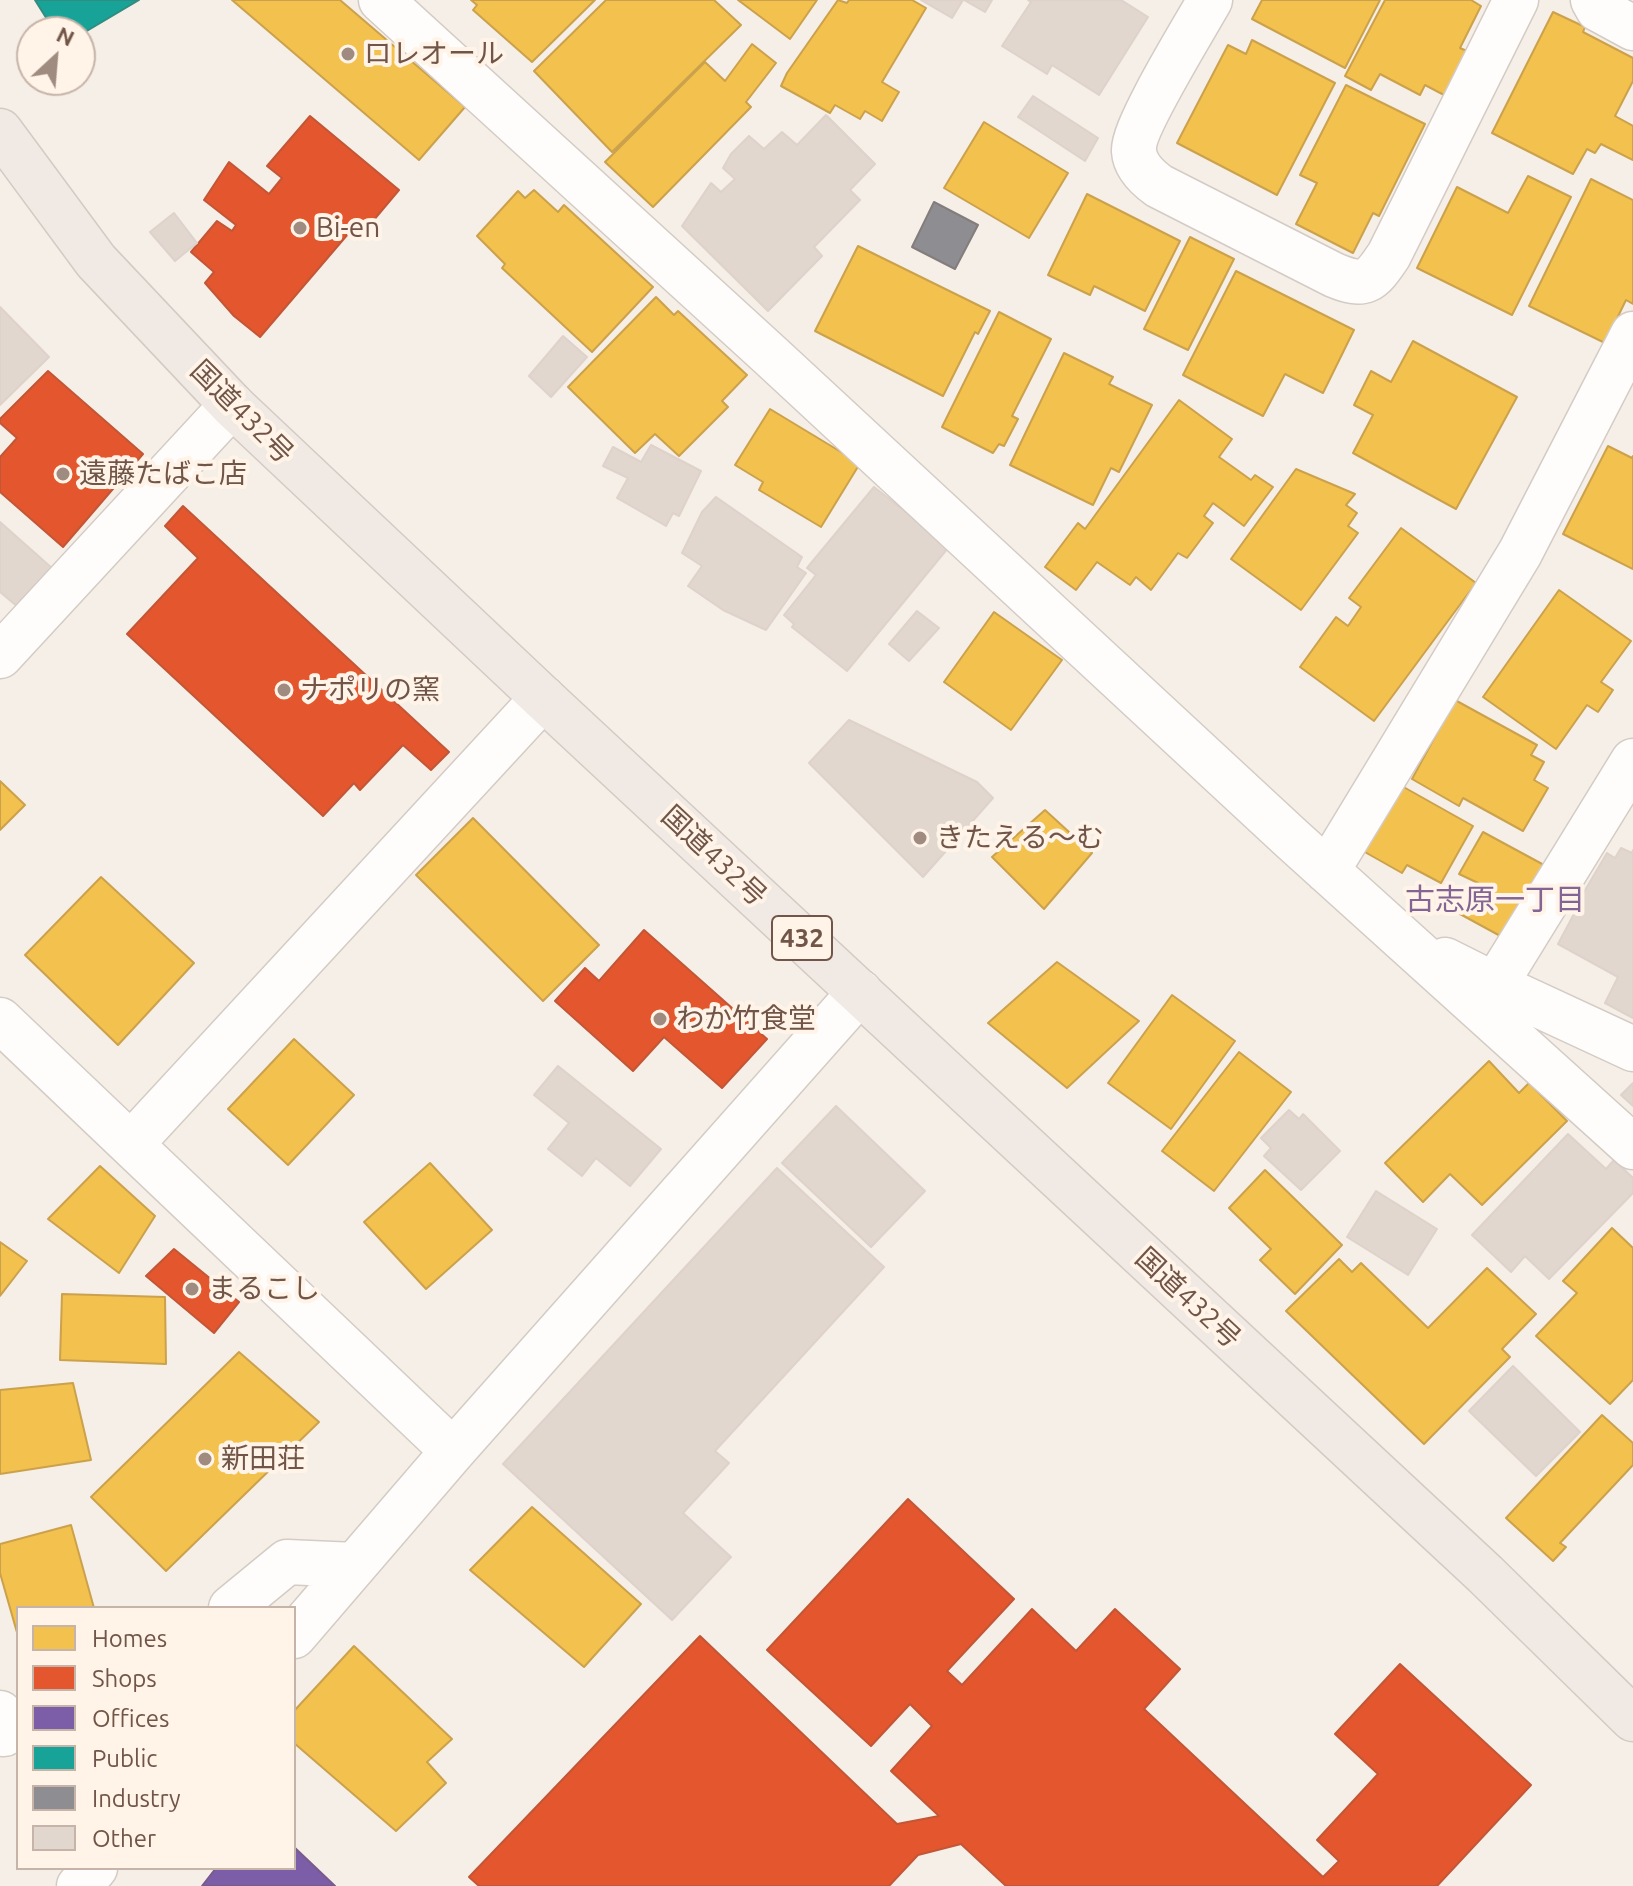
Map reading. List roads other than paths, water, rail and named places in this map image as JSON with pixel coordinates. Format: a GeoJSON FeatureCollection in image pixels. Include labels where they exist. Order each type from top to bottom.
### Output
{"type":"FeatureCollection","features":[{"type":"Feature","properties":{"kind":"highway","name":"国道432号"},"geometry":{"type":"LineString","coordinates":[[0,131],[96,261],[232,405],[1485,1574],[1633,1719]]}},
{"type":"Feature","properties":{"kind":"street"},"geometry":{"type":"LineString","coordinates":[[381,0],[1327,871],[1633,1147]]}},
{"type":"Feature","properties":{"kind":"street"},"geometry":{"type":"LineString","coordinates":[[1210,0],[1143,121],[1134,143],[1134,156],[1146,176],[1159,186],[1334,275],[1350,282],[1366,282],[1377,273],[1389,255],[1516,0]]}},
{"type":"Feature","properties":{"kind":"street"},"geometry":{"type":"LineString","coordinates":[[1593,0],[1598,9],[1633,28]]}},
{"type":"Feature","properties":{"kind":"street"},"geometry":{"type":"LineString","coordinates":[[1327,871],[1520,553],[1633,334]]}},
{"type":"Feature","properties":{"kind":"street"},"geometry":{"type":"LineString","coordinates":[[0,656],[232,405]]}},
{"type":"Feature","properties":{"kind":"street"},"geometry":{"type":"LineString","coordinates":[[131,1144],[543,698]]}},
{"type":"Feature","properties":{"kind":"street"},"geometry":{"type":"LineString","coordinates":[[1495,985],[1633,761]]}},
{"type":"Feature","properties":{"kind":"street"},"geometry":{"type":"LineString","coordinates":[[1401,937],[1633,1049]]}},
{"type":"Feature","properties":{"kind":"street"},"geometry":{"type":"LineString","coordinates":[[296,1634],[453,1451],[860,992]]}},
{"type":"Feature","properties":{"kind":"street"},"geometry":{"type":"LineString","coordinates":[[0,1020],[453,1451]]}},
{"type":"Feature","properties":{"kind":"street"},"geometry":{"type":"LineString","coordinates":[[233,1606],[287,1562],[355,1565]]}},
{"type":"Feature","properties":{"kind":"street"},"geometry":{"type":"LineString","coordinates":[[79,1886],[93,1870]]}},
{"type":"Feature","properties":{"kind":"place","name":"ロレオール"},"geometry":{"type":"Point","coordinates":[348,54]}},
{"type":"Feature","properties":{"kind":"place","name":"Bi-en"},"geometry":{"type":"Point","coordinates":[300,228]}},
{"type":"Feature","properties":{"kind":"place","name":"遠藤たばこ店"},"geometry":{"type":"Point","coordinates":[63,474]}},
{"type":"Feature","properties":{"kind":"place","name":"ナポリの窯"},"geometry":{"type":"Point","coordinates":[284,690]}},
{"type":"Feature","properties":{"kind":"place","name":"きたえる～む"},"geometry":{"type":"Point","coordinates":[920,838]}},
{"type":"Feature","properties":{"kind":"place","name":"わか竹食堂"},"geometry":{"type":"Point","coordinates":[660,1019]}},
{"type":"Feature","properties":{"kind":"place","name":"まるこし"},"geometry":{"type":"Point","coordinates":[192,1289]}},
{"type":"Feature","properties":{"kind":"place","name":"新田荘"},"geometry":{"type":"Point","coordinates":[205,1459]}},
{"type":"Feature","properties":{"kind":"district","name":"古志原一丁目"},"geometry":{"type":"Point","coordinates":[1495,900]}}]}
